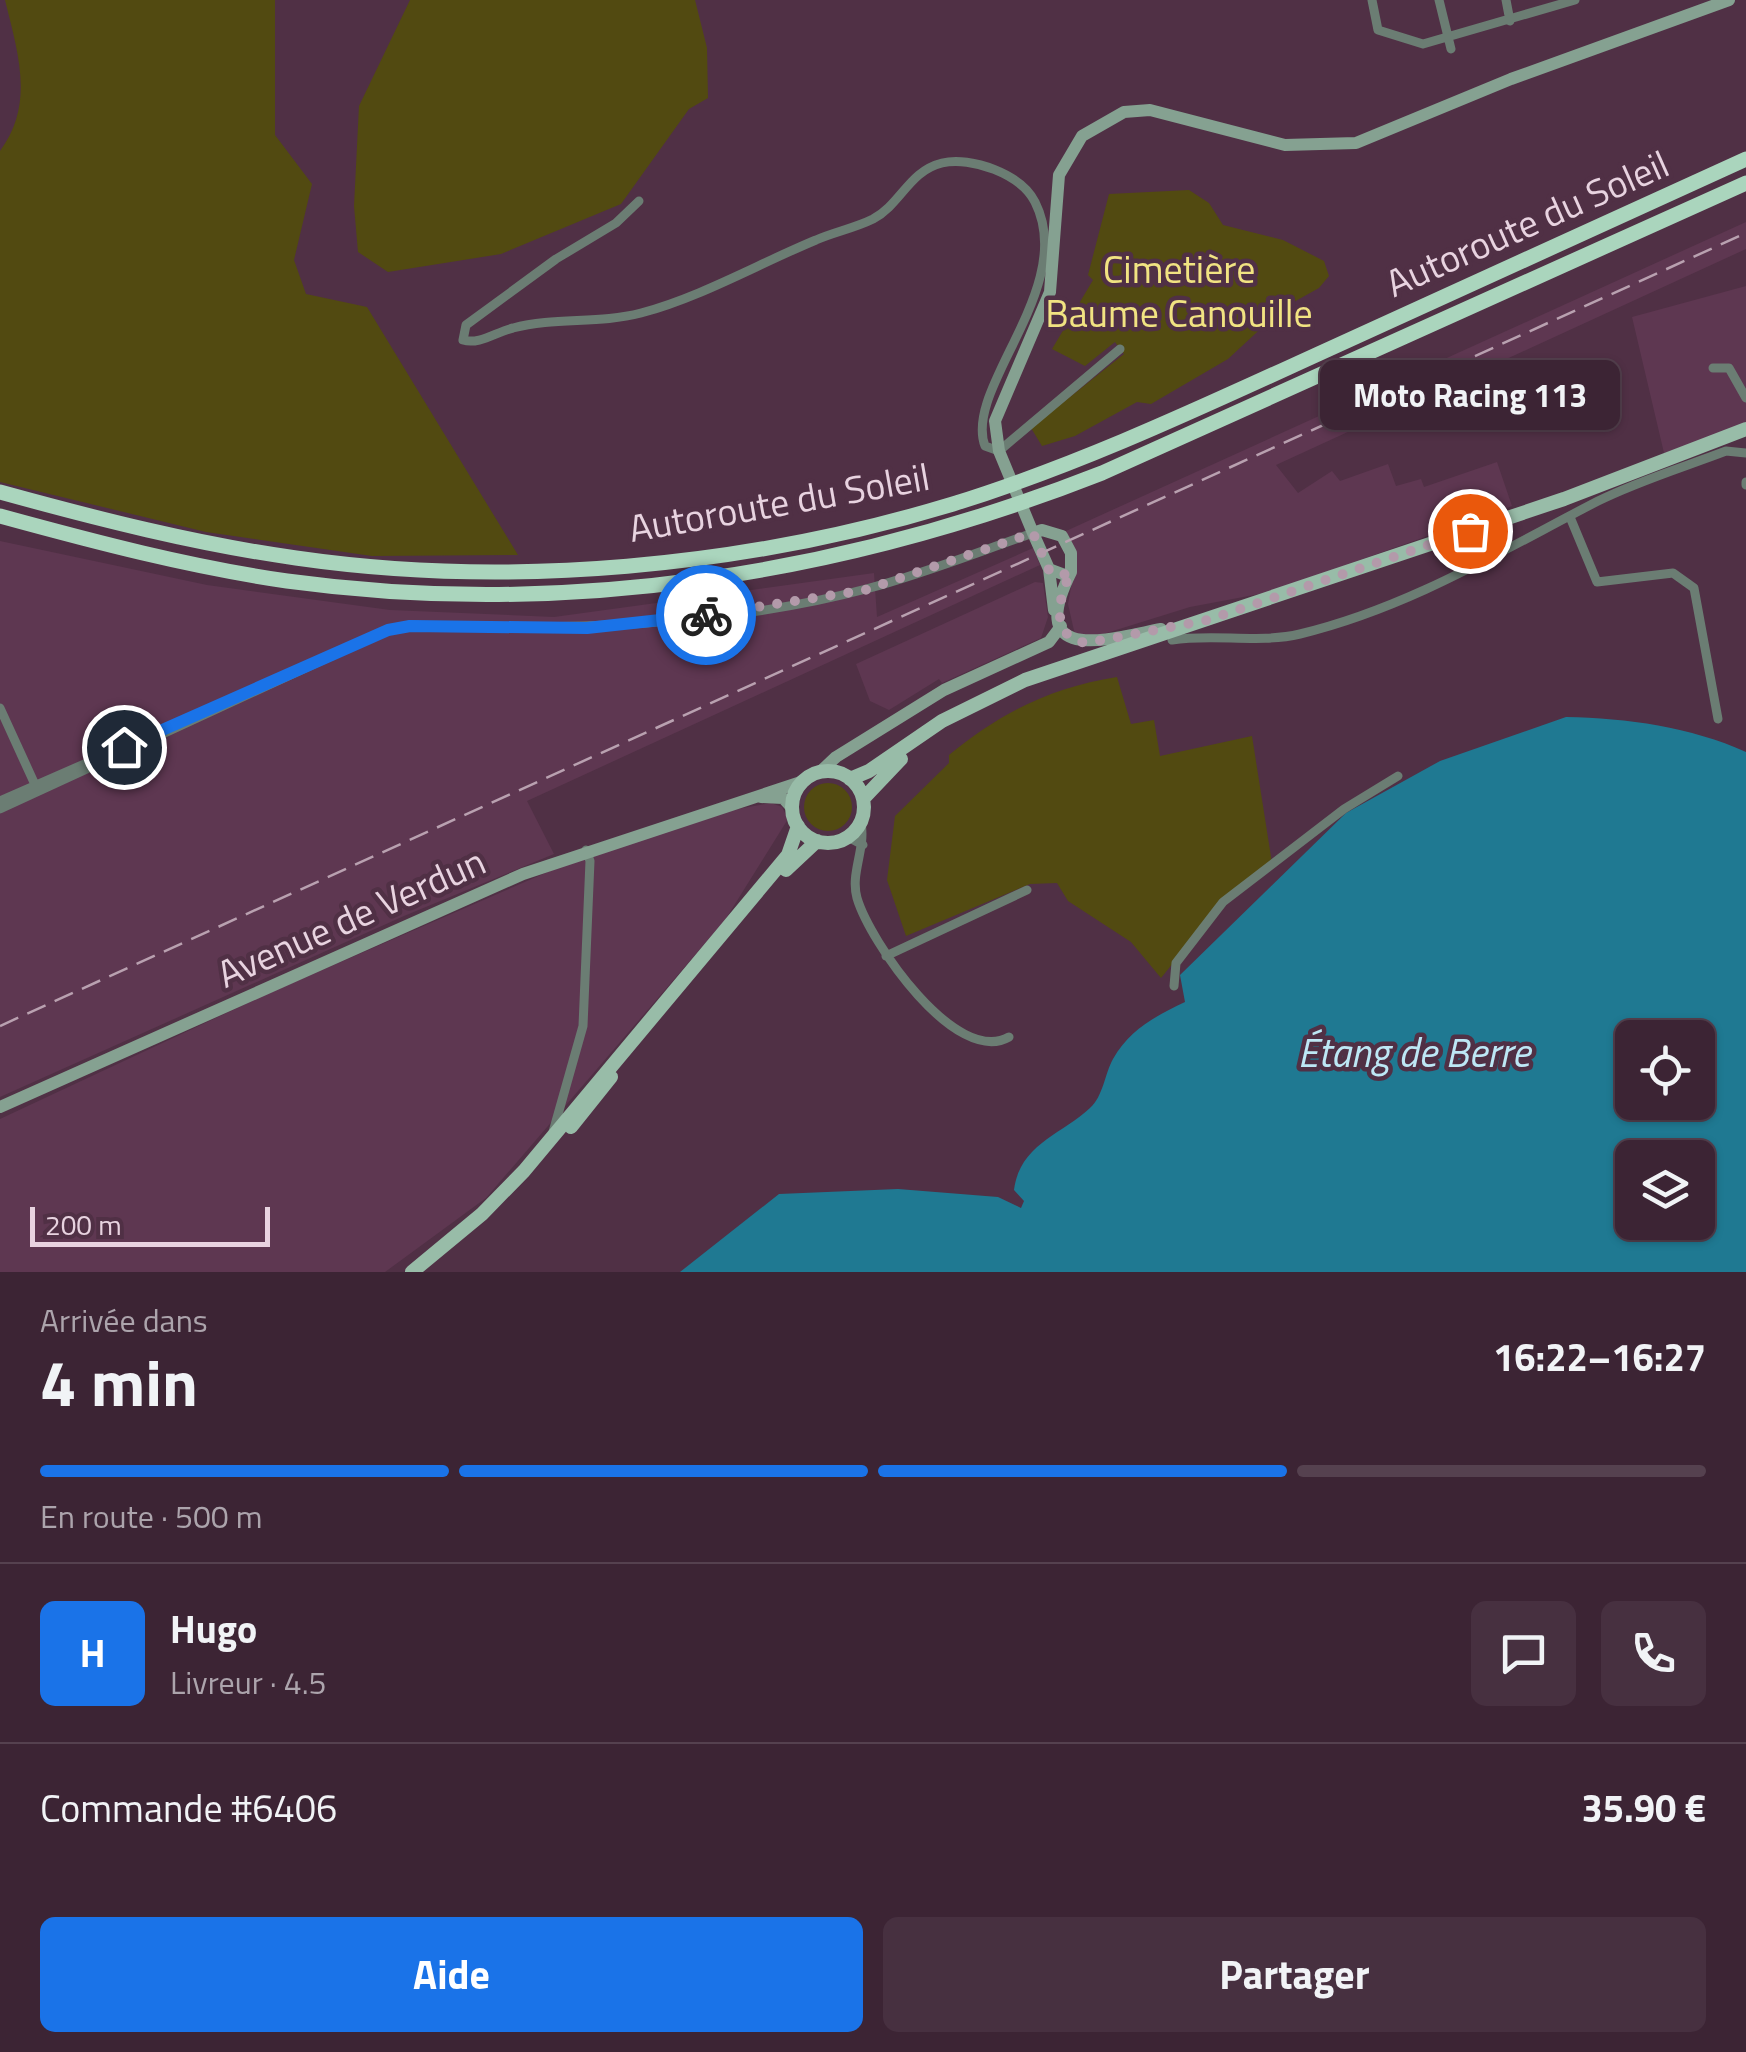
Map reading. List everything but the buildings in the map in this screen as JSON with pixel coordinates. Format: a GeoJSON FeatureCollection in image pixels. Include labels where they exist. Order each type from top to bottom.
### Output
{"type":"FeatureCollection","features":[{"type":"Feature","properties":{"kind":"highway","name":"Autoroute du Soleil"},"geometry":{"type":"LineString","coordinates":[[0,492],[116,524],[298,559],[502,570],[689,559],[887,522],[1012,484],[1173,420],[1746,159]]}},
{"type":"Feature","properties":{"kind":"highway","name":"Autoroute du Soleil"},"geometry":{"type":"LineString","coordinates":[[0,516],[120,549],[287,581],[385,591],[590,592],[713,580],[832,558],[1021,504],[1338,370],[1746,183]]}},
{"type":"Feature","properties":{"kind":"main road"},"geometry":{"type":"LineString","coordinates":[[1044,645],[1054,624],[1049,570],[999,451],[994,422],[1050,292],[1059,175],[1068,154],[1100,122],[1124,112],[1150,110],[1285,145],[1356,143],[1510,79],[1729,0]]}},
{"type":"Feature","properties":{"kind":"main road"},"geometry":{"type":"LineString","coordinates":[[734,802],[804,781],[820,772],[869,771],[942,721],[1025,680],[1564,499],[1746,429]]}},
{"type":"Feature","properties":{"kind":"main road"},"geometry":{"type":"LineString","coordinates":[[426,1272],[495,1213],[532,1172],[782,873],[817,841],[848,837],[861,822],[863,799],[899,760],[946,728],[1020,691],[1566,507],[1746,439]]}},
{"type":"Feature","properties":{"kind":"main road"},"geometry":{"type":"LineString","coordinates":[[1033,533],[1042,530],[1062,536],[1071,552],[1071,572],[1060,598],[1060,626],[1068,637],[1087,643],[1208,620]]}},
{"type":"Feature","properties":{"kind":"main road"},"geometry":{"type":"LineString","coordinates":[[1049,570],[1060,576],[1071,572]]}},
{"type":"Feature","properties":{"kind":"main road"},"geometry":{"type":"LineString","coordinates":[[841,769],[944,690],[1044,645],[1060,626]]}},
{"type":"Feature","properties":{"kind":"main road"},"geometry":{"type":"LineString","coordinates":[[841,769],[863,799]]}},
{"type":"Feature","properties":{"kind":"main road"},"geometry":{"type":"LineString","coordinates":[[412,1272],[499,1198],[788,855],[798,826],[793,808],[804,781]]}},
{"type":"Feature","properties":{"kind":"main road"},"geometry":{"type":"LineString","coordinates":[[734,802],[776,796],[793,808]]}},
{"type":"Feature","properties":{"kind":"main road","name":"Avenue de Verdun"},"geometry":{"type":"LineString","coordinates":[[0,1107],[450,906],[586,850],[734,802]]}},
{"type":"Feature","properties":{"kind":"main road"},"geometry":{"type":"LineString","coordinates":[[798,826],[817,841]]}},
{"type":"Feature","properties":{"kind":"street"},"geometry":{"type":"LineString","coordinates":[[1372,0],[1374,24],[1382,33],[1417,45],[1449,44],[1574,0]]}},
{"type":"Feature","properties":{"kind":"street"},"geometry":{"type":"LineString","coordinates":[[1439,0],[1449,44]]}},
{"type":"Feature","properties":{"kind":"street"},"geometry":{"type":"LineString","coordinates":[[1506,0],[1510,21]]}},
{"type":"Feature","properties":{"kind":"street"},"geometry":{"type":"LineString","coordinates":[[639,201],[616,223],[556,259],[466,326],[462,340],[477,341],[513,328],[580,317],[624,317],[666,305],[874,218],[919,172],[955,160],[1010,178],[1031,195],[1042,230],[1040,276],[1029,316],[982,417],[985,446],[999,451],[1120,348]]}},
{"type":"Feature","properties":{"kind":"street"},"geometry":{"type":"LineString","coordinates":[[1713,368],[1729,368],[1746,398]]}},
{"type":"Feature","properties":{"kind":"street"},"geometry":{"type":"LineString","coordinates":[[1172,640],[1203,635],[1296,636],[1358,617],[1443,583],[1602,499],[1726,452],[1746,454]]}},
{"type":"Feature","properties":{"kind":"street"},"geometry":{"type":"LineString","coordinates":[[1570,517],[1597,582],[1673,573],[1694,588],[1718,719]]}},
{"type":"Feature","properties":{"kind":"street"},"geometry":{"type":"LineString","coordinates":[[0,805],[388,630],[410,626],[587,628],[782,606],[865,590],[1033,533]]}},
{"type":"Feature","properties":{"kind":"street"},"geometry":{"type":"LineString","coordinates":[[0,708],[36,788]]}},
{"type":"Feature","properties":{"kind":"street"},"geometry":{"type":"LineString","coordinates":[[1174,986],[1176,963],[1223,902],[1367,792],[1398,776]]}},
{"type":"Feature","properties":{"kind":"street"},"geometry":{"type":"LineString","coordinates":[[861,822],[864,844],[855,884],[858,900],[902,980],[980,1042],[998,1044],[1009,1037]]}},
{"type":"Feature","properties":{"kind":"street"},"geometry":{"type":"LineString","coordinates":[[848,837],[864,844]]}},
{"type":"Feature","properties":{"kind":"street"},"geometry":{"type":"LineString","coordinates":[[552,1137],[583,1026],[590,862],[586,850]]}},
{"type":"Feature","properties":{"kind":"street"},"geometry":{"type":"LineString","coordinates":[[886,956],[1027,890]]}},
{"type":"Feature","properties":{"kind":"shaded area"},"geometry":{"type":"Polygon","coordinates":[[[1746,222],[1746,249],[1276,465],[1298,493],[1332,471],[1340,481],[1388,464],[1396,486],[1421,479],[1424,487],[1497,462],[1512,506],[1270,592],[1190,607],[1084,640],[1075,635],[1068,604],[1077,555],[1066,531],[1746,222]]]}},
{"type":"Feature","properties":{"kind":"shaded area"},"geometry":{"type":"Polygon","coordinates":[[[1746,286],[1746,425],[1664,453],[1632,317],[1746,286]]]}},
{"type":"Feature","properties":{"kind":"shaded area"},"geometry":{"type":"Polygon","coordinates":[[[0,541],[207,585],[390,610],[554,617],[874,573],[877,617],[1033,548],[1040,565],[527,801],[554,854],[404,916],[0,1097],[0,541]]]}},
{"type":"Feature","properties":{"kind":"shaded area"},"geometry":{"type":"Polygon","coordinates":[[[1035,582],[1043,583],[1048,617],[1041,638],[942,683],[939,679],[889,710],[870,701],[856,664],[1035,582]]]}},
{"type":"Feature","properties":{"kind":"shaded area"},"geometry":{"type":"Polygon","coordinates":[[[771,803],[782,807],[788,819],[725,920],[486,1198],[385,1272],[0,1272],[0,1119],[267,994],[573,861],[726,811],[771,803]]]}},
{"type":"Feature","properties":{"kind":"green space"},"geometry":{"type":"Polygon","coordinates":[[[5,0],[275,0],[275,135],[312,184],[294,260],[306,294],[367,307],[518,555],[372,556],[206,532],[0,482],[0,151],[11,133],[20,97],[18,59],[5,0]]]}},
{"type":"Feature","properties":{"kind":"green space"},"geometry":{"type":"Polygon","coordinates":[[[410,0],[695,0],[707,48],[708,98],[689,109],[621,204],[501,254],[388,272],[358,252],[354,206],[359,106],[410,0]]]}},
{"type":"Feature","properties":{"kind":"green space","name":"Cimetière Baume Canouille"},"geometry":{"type":"Polygon","coordinates":[[[1189,190],[1209,203],[1223,225],[1283,240],[1324,261],[1329,276],[1319,288],[1283,308],[1228,359],[1151,404],[1137,402],[1075,436],[1042,446],[1031,428],[1124,354],[1115,342],[1085,366],[1052,349],[1093,280],[1088,275],[1109,194],[1189,190]]]}},
{"type":"Feature","properties":{"kind":"green space"},"geometry":{"type":"Polygon","coordinates":[[[1117,677],[1131,724],[1154,720],[1160,756],[1252,736],[1272,863],[1232,890],[1161,978],[1131,942],[1068,901],[1057,883],[1030,884],[906,936],[887,880],[895,816],[949,763],[949,755],[1007,714],[1049,695],[1117,677]]]}},
{"type":"Feature","properties":{"kind":"green space"},"geometry":{"type":"Polygon","coordinates":[[[828,783],[845,790],[852,807],[845,824],[828,831],[811,824],[804,807],[811,790],[828,783]]]}},
{"type":"Feature","properties":{"kind":"water","name":"Étang de Berre"},"geometry":{"type":"Polygon","coordinates":[[[1566,717],[1658,726],[1703,736],[1746,752],[1746,1272],[680,1272],[779,1194],[898,1189],[998,1197],[1021,1208],[1024,1201],[1014,1190],[1018,1174],[1033,1151],[1094,1103],[1113,1059],[1127,1039],[1154,1018],[1185,1002],[1180,975],[1346,813],[1440,761],[1566,717]]]}},
{"type":"Feature","properties":{"kind":"railway"},"geometry":{"type":"LineString","coordinates":[[0,1026],[1746,233]]}},
{"type":"Feature","properties":{"kind":"way so far"},"geometry":{"type":"LineString","coordinates":[[706,615],[865,590],[1033,533],[1049,570],[1060,576],[1071,572],[1060,598],[1060,626],[1068,637],[1087,643],[1208,620],[1470,531]]}},
{"type":"Feature","properties":{"kind":"place","name":"Moto Racing 113"},"geometry":{"type":"Point","coordinates":[1470,531]}},
{"type":"Feature","properties":{"kind":"route"},"geometry":{"type":"LineString","coordinates":[[124,747],[388,630],[410,626],[587,628],[706,615]]}}]}
